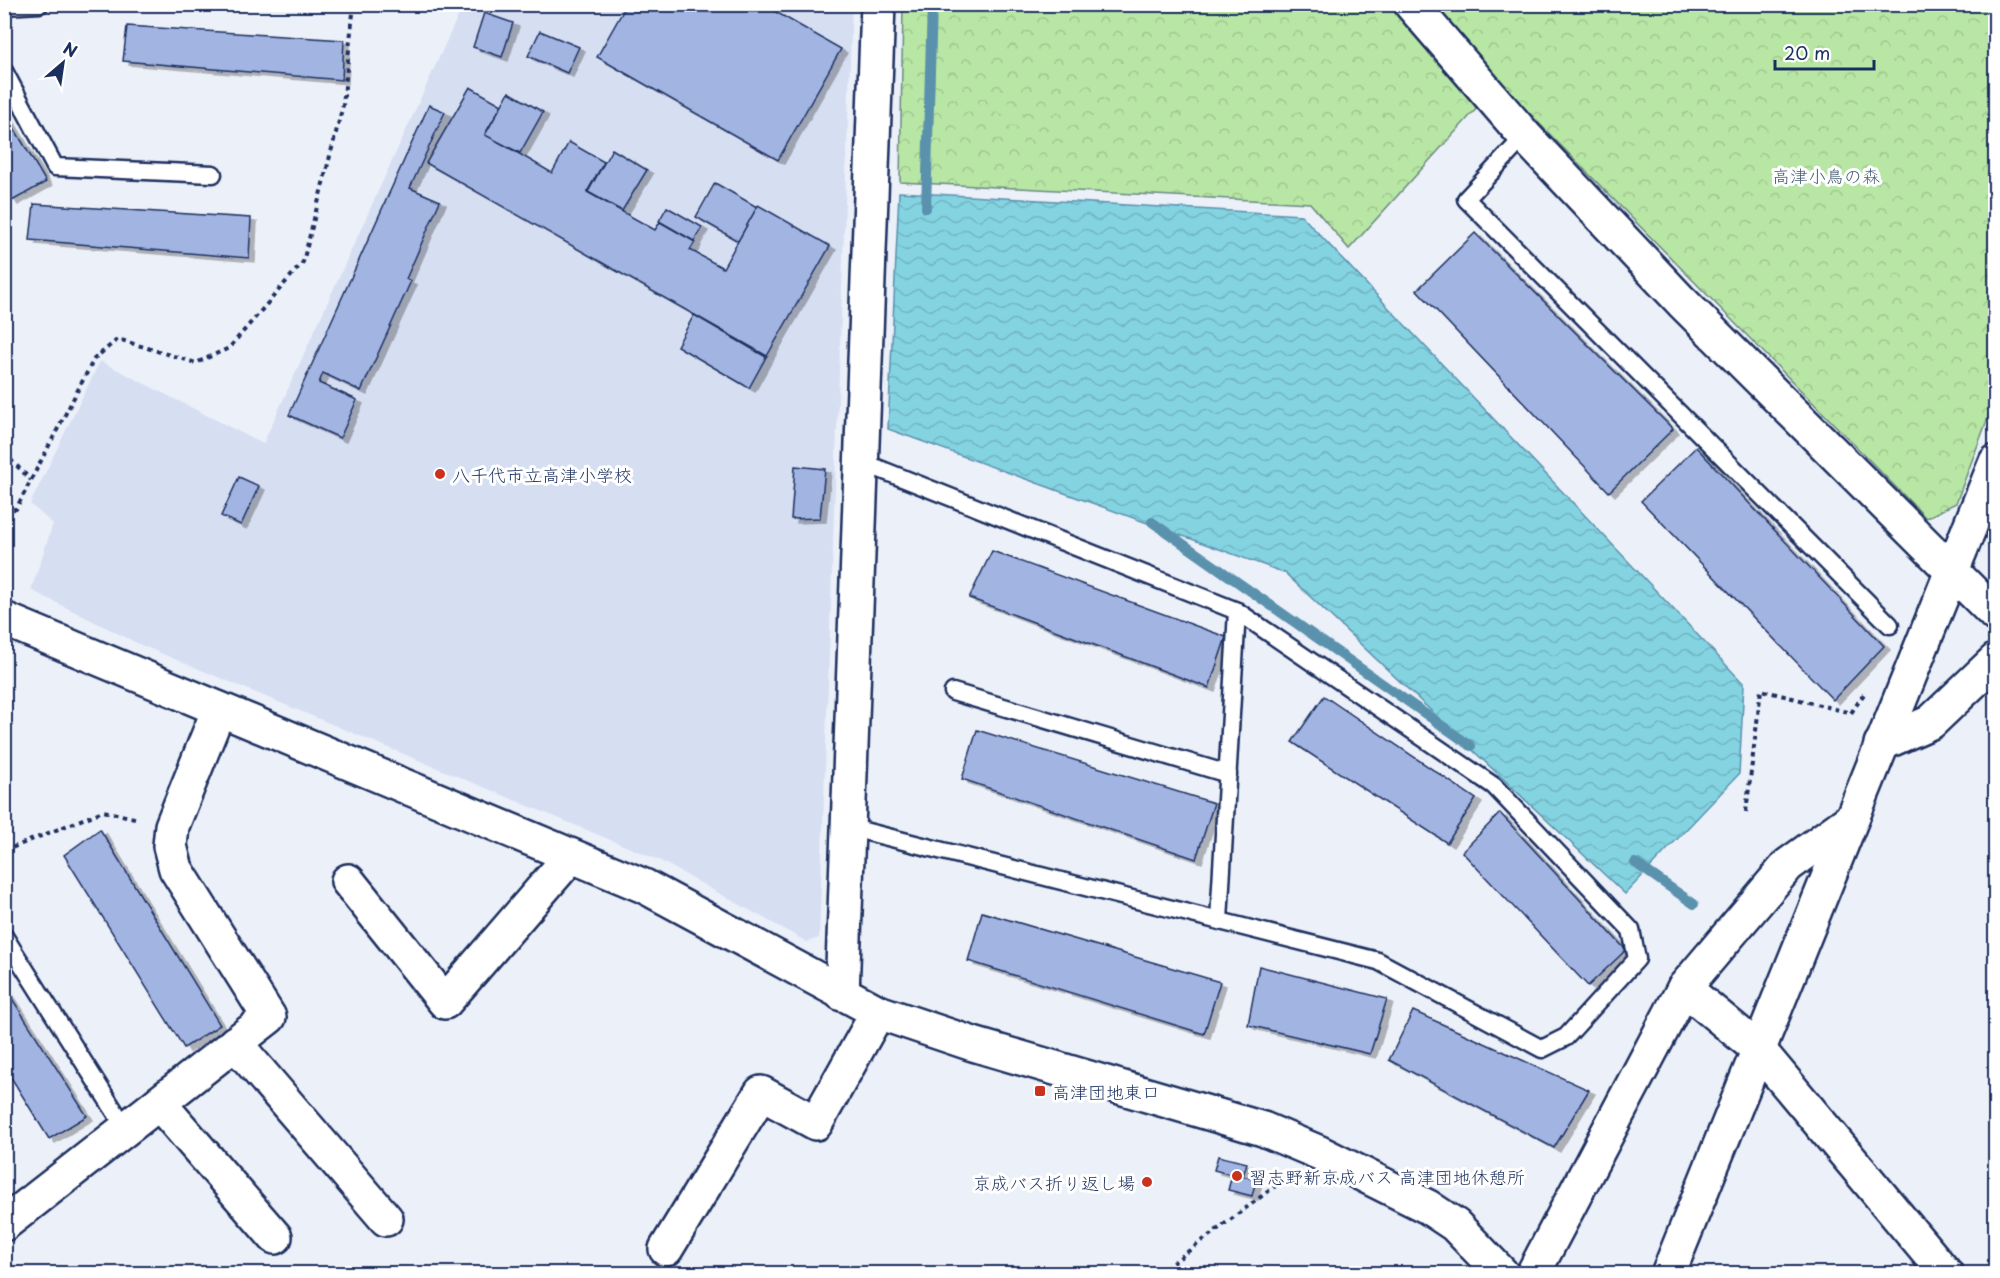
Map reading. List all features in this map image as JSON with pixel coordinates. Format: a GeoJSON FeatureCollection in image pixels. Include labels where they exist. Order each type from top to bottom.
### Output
{"type":"FeatureCollection","features":[{"type":"Feature","properties":{"kind":"street"},"geometry":{"type":"LineString","coordinates":[[842,994],[878,4]]}},
{"type":"Feature","properties":{"kind":"street"},"geometry":{"type":"LineString","coordinates":[[1412,4],[1525,136],[1682,302],[1995,615]]}},
{"type":"Feature","properties":{"kind":"street"},"geometry":{"type":"LineString","coordinates":[[1668,1274],[1995,462]]}},
{"type":"Feature","properties":{"kind":"street"},"geometry":{"type":"LineString","coordinates":[[4,619],[644,886],[878,1012],[963,1041],[1263,1129],[1320,1153],[1428,1207],[1455,1225],[1502,1274]]}},
{"type":"Feature","properties":{"kind":"street"},"geometry":{"type":"LineString","coordinates":[[1881,744],[1931,723],[1995,660]]}},
{"type":"Feature","properties":{"kind":"street"},"geometry":{"type":"LineString","coordinates":[[4,1224],[269,1017],[176,869],[170,846],[172,826],[219,709]]}},
{"type":"Feature","properties":{"kind":"street"},"geometry":{"type":"LineString","coordinates":[[1533,1274],[1684,988],[1788,865],[1849,821]]}},
{"type":"Feature","properties":{"kind":"street"},"geometry":{"type":"LineString","coordinates":[[348,881],[445,1002],[571,856]]}},
{"type":"Feature","properties":{"kind":"street"},"geometry":{"type":"LineString","coordinates":[[1684,988],[1758,1049],[1946,1274]]}},
{"type":"Feature","properties":{"kind":"street"},"geometry":{"type":"LineString","coordinates":[[666,1249],[761,1093],[816,1124],[878,1012]]}},
{"type":"Feature","properties":{"kind":"street"},"geometry":{"type":"LineString","coordinates":[[235,1043],[386,1219]]}},
{"type":"Feature","properties":{"kind":"street"},"geometry":{"type":"LineString","coordinates":[[159,1103],[275,1237]]}},
{"type":"Feature","properties":{"kind":"lane"},"geometry":{"type":"LineString","coordinates":[[4,6],[40,4]]}},
{"type":"Feature","properties":{"kind":"lane"},"geometry":{"type":"LineString","coordinates":[[4,71],[55,167],[213,174]]}},
{"type":"Feature","properties":{"kind":"lane"},"geometry":{"type":"LineString","coordinates":[[1525,136],[1466,199],[1890,625]]}},
{"type":"Feature","properties":{"kind":"lane"},"geometry":{"type":"LineString","coordinates":[[848,827],[1378,961],[1542,1049],[1566,1037],[1637,959],[1631,930],[1494,786],[1237,611],[862,462]]}},
{"type":"Feature","properties":{"kind":"lane"},"geometry":{"type":"LineString","coordinates":[[1219,920],[1237,611]]}},
{"type":"Feature","properties":{"kind":"lane"},"geometry":{"type":"LineString","coordinates":[[953,692],[1228,774]]}},
{"type":"Feature","properties":{"kind":"lane"},"geometry":{"type":"LineString","coordinates":[[4,936],[126,1129]]}},
{"type":"Feature","properties":{"kind":"path"},"geometry":{"type":"LineString","coordinates":[[4,510],[16,509],[94,359],[118,339],[196,363],[229,348],[303,262],[343,105],[354,4]]}},
{"type":"Feature","properties":{"kind":"path"},"geometry":{"type":"LineString","coordinates":[[4,453],[31,480]]}},
{"type":"Feature","properties":{"kind":"path"},"geometry":{"type":"LineString","coordinates":[[1746,812],[1761,690],[1851,713],[1869,687]]}},
{"type":"Feature","properties":{"kind":"path"},"geometry":{"type":"LineString","coordinates":[[4,851],[103,811],[172,826]]}},
{"type":"Feature","properties":{"kind":"path"},"geometry":{"type":"LineString","coordinates":[[1158,1274],[1320,1153]]}},
{"type":"Feature","properties":{"kind":"shaded area","name":"八千代市立高津小学校"},"geometry":{"type":"Polygon","coordinates":[[[463,5],[852,5],[819,938],[807,942],[659,860],[141,645],[31,590],[53,524],[30,504],[100,361],[263,444],[463,5]]]}},
{"type":"Feature","properties":{"kind":"green space"},"geometry":{"type":"Polygon","coordinates":[[[903,5],[1397,5],[1478,107],[1349,249],[1310,203],[900,182],[903,5]]]}},
{"type":"Feature","properties":{"kind":"green space","name":"高津小鳥の森"},"geometry":{"type":"Polygon","coordinates":[[[1423,5],[1995,5],[1995,399],[1956,503],[1926,518],[1423,5]]]}},
{"type":"Feature","properties":{"kind":"water"},"geometry":{"type":"Polygon","coordinates":[[[899,192],[1301,215],[1744,684],[1739,774],[1625,894],[1285,573],[888,429],[899,192]]]}},
{"type":"Feature","properties":{"kind":"building"},"geometry":{"type":"Polygon","coordinates":[[[627,4],[762,4],[841,49],[778,160],[597,57],[627,4]]]}},
{"type":"Feature","properties":{"kind":"building"},"geometry":{"type":"Polygon","coordinates":[[[484,13],[513,23],[502,57],[473,47],[484,13]]]}},
{"type":"Feature","properties":{"kind":"building"},"geometry":{"type":"Polygon","coordinates":[[[127,26],[344,40],[342,80],[123,61],[127,26]]]}},
{"type":"Feature","properties":{"kind":"building"},"geometry":{"type":"Polygon","coordinates":[[[540,31],[579,47],[567,73],[528,56],[540,31]]]}},
{"type":"Feature","properties":{"kind":"building"},"geometry":{"type":"Polygon","coordinates":[[[470,87],[502,105],[485,134],[552,173],[569,142],[604,162],[587,192],[655,230],[660,222],[695,242],[690,250],[723,268],[758,205],[830,246],[767,356],[426,163],[470,87]]]}},
{"type":"Feature","properties":{"kind":"building"},"geometry":{"type":"Polygon","coordinates":[[[509,92],[543,112],[520,153],[485,135],[509,92]]]}},
{"type":"Feature","properties":{"kind":"building"},"geometry":{"type":"Polygon","coordinates":[[[429,105],[445,112],[410,188],[440,201],[406,279],[411,281],[361,391],[323,373],[319,383],[357,400],[340,438],[289,415],[429,105]]]}},
{"type":"Feature","properties":{"kind":"building"},"geometry":{"type":"Polygon","coordinates":[[[4,111],[46,182],[12,201],[4,189],[4,111]]]}},
{"type":"Feature","properties":{"kind":"building"},"geometry":{"type":"Polygon","coordinates":[[[612,149],[647,170],[622,211],[588,192],[612,149]]]}},
{"type":"Feature","properties":{"kind":"building"},"geometry":{"type":"Polygon","coordinates":[[[715,183],[757,207],[738,241],[696,217],[715,183]]]}},
{"type":"Feature","properties":{"kind":"building"},"geometry":{"type":"Polygon","coordinates":[[[34,204],[251,218],[249,258],[30,240],[34,204]]]}},
{"type":"Feature","properties":{"kind":"building"},"geometry":{"type":"Polygon","coordinates":[[[667,207],[702,227],[694,241],[659,221],[667,207]]]}},
{"type":"Feature","properties":{"kind":"building"},"geometry":{"type":"Polygon","coordinates":[[[1475,233],[1673,429],[1609,492],[1417,290],[1475,233]]]}},
{"type":"Feature","properties":{"kind":"building"},"geometry":{"type":"Polygon","coordinates":[[[694,315],[766,357],[749,388],[677,346],[694,315]]]}},
{"type":"Feature","properties":{"kind":"building"},"geometry":{"type":"Polygon","coordinates":[[[1696,447],[1884,646],[1833,700],[1641,501],[1696,447]]]}},
{"type":"Feature","properties":{"kind":"building"},"geometry":{"type":"Polygon","coordinates":[[[795,466],[825,469],[820,518],[791,519],[795,466]]]}},
{"type":"Feature","properties":{"kind":"building"},"geometry":{"type":"Polygon","coordinates":[[[239,477],[259,486],[241,525],[221,516],[239,477]]]}},
{"type":"Feature","properties":{"kind":"building"},"geometry":{"type":"Polygon","coordinates":[[[992,551],[1226,637],[1209,688],[969,598],[992,551]]]}},
{"type":"Feature","properties":{"kind":"building"},"geometry":{"type":"Polygon","coordinates":[[[1324,696],[1476,799],[1447,843],[1292,742],[1324,696]]]}},
{"type":"Feature","properties":{"kind":"building"},"geometry":{"type":"Polygon","coordinates":[[[977,730],[1214,803],[1196,859],[962,779],[977,730]]]}},
{"type":"Feature","properties":{"kind":"building"},"geometry":{"type":"Polygon","coordinates":[[[1500,813],[1626,950],[1588,986],[1462,852],[1500,813]]]}},
{"type":"Feature","properties":{"kind":"building"},"geometry":{"type":"Polygon","coordinates":[[[100,829],[220,1025],[184,1048],[64,855],[100,829]]]}},
{"type":"Feature","properties":{"kind":"building"},"geometry":{"type":"Polygon","coordinates":[[[982,912],[1220,982],[1204,1034],[968,961],[982,912]]]}},
{"type":"Feature","properties":{"kind":"building"},"geometry":{"type":"Polygon","coordinates":[[[1259,966],[1387,999],[1370,1054],[1248,1025],[1259,966]]]}},
{"type":"Feature","properties":{"kind":"building"},"geometry":{"type":"Polygon","coordinates":[[[4,986],[87,1116],[49,1139],[4,1066],[4,986]]]}},
{"type":"Feature","properties":{"kind":"building"},"geometry":{"type":"Polygon","coordinates":[[[1413,1011],[1589,1090],[1554,1148],[1389,1060],[1413,1011]]]}},
{"type":"Feature","properties":{"kind":"building","name":"習志野新京成バス 高津団地休憩所"},"geometry":{"type":"Polygon","coordinates":[[[1218,1156],[1247,1163],[1243,1176],[1256,1180],[1252,1196],[1228,1190],[1232,1175],[1214,1170],[1218,1156]]]}},
{"type":"Feature","properties":{"kind":"waterway"},"geometry":{"type":"LineString","coordinates":[[926,208],[932,4]]}},
{"type":"Feature","properties":{"kind":"waterway"},"geometry":{"type":"LineString","coordinates":[[1152,522],[1471,746]]}},
{"type":"Feature","properties":{"kind":"waterway"},"geometry":{"type":"LineString","coordinates":[[1635,863],[1694,904]]}},
{"type":"Feature","properties":{"kind":"place","name":"八千代市立高津小学校"},"geometry":{"type":"Point","coordinates":[440,474]}},
{"type":"Feature","properties":{"kind":"place","name":"高津団地東口"},"geometry":{"type":"Point","coordinates":[1040,1091]}},
{"type":"Feature","properties":{"kind":"place","name":"習志野新京成バス 高津団地休憩所"},"geometry":{"type":"Point","coordinates":[1237,1176]}},
{"type":"Feature","properties":{"kind":"place","name":"京成バス折り返し場"},"geometry":{"type":"Point","coordinates":[1147,1182]}}]}
